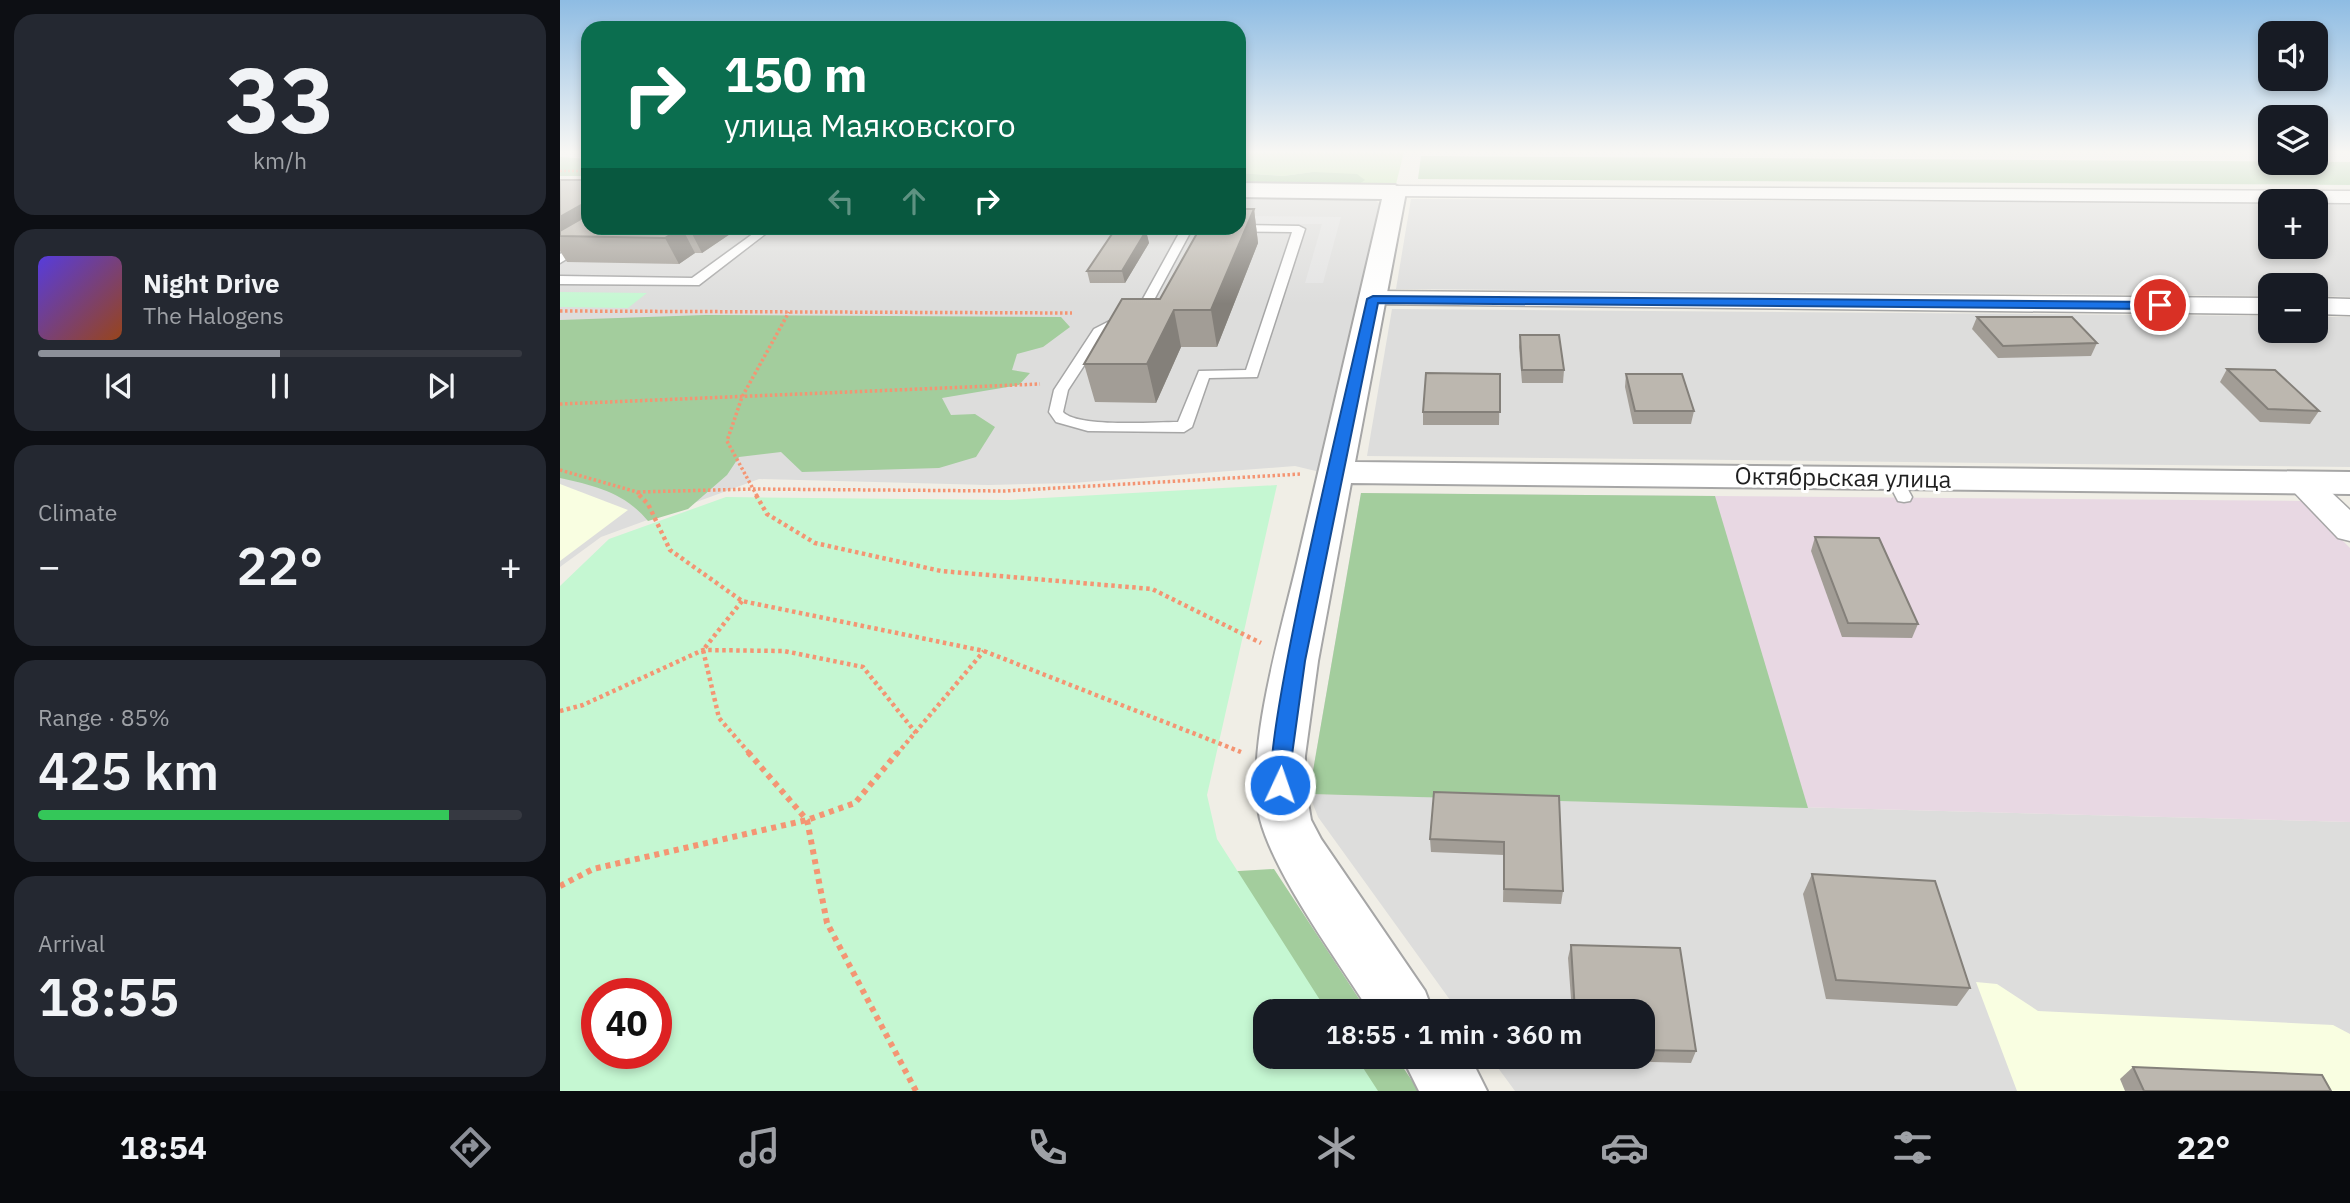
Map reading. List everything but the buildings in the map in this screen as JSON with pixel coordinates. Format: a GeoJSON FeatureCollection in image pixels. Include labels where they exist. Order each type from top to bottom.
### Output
{"type":"FeatureCollection","features":[{"type":"Feature","properties":{"kind":"street"},"geometry":{"type":"LineString","coordinates":[[1393,203],[1296,661],[1281,756],[1280,785],[1286,820],[1302,856],[1396,999]]}},
{"type":"Feature","properties":{"kind":"street"},"geometry":{"type":"LineString","coordinates":[[1373,299],[2258,306]]}},
{"type":"Feature","properties":{"kind":"street"},"geometry":{"type":"LineString","coordinates":[[2328,306],[2350,307]]}},
{"type":"Feature","properties":{"kind":"street","name":"Октябрьская улица"},"geometry":{"type":"LineString","coordinates":[[1337,472],[1899,488],[2350,483]]}},
{"type":"Feature","properties":{"kind":"street"},"geometry":{"type":"LineString","coordinates":[[2302,482],[2350,530]]}},
{"type":"Feature","properties":{"kind":"street"},"geometry":{"type":"LineString","coordinates":[[1441,1069],[1455,1091]]}},
{"type":"Feature","properties":{"kind":"lane"},"geometry":{"type":"LineString","coordinates":[[1183,235],[1144,308],[1099,332],[1065,384],[1056,403],[1056,412],[1061,419],[1071,424],[1184,427],[1204,374],[1252,374],[1299,229],[1246,229]]}},
{"type":"Feature","properties":{"kind":"lane"},"geometry":{"type":"LineString","coordinates":[[560,260],[601,235]]}},
{"type":"Feature","properties":{"kind":"lane"},"geometry":{"type":"LineString","coordinates":[[560,280],[695,282],[758,235]]}},
{"type":"Feature","properties":{"kind":"path"},"geometry":{"type":"LineString","coordinates":[[560,312],[1072,313]]}},
{"type":"Feature","properties":{"kind":"path"},"geometry":{"type":"LineString","coordinates":[[789,312],[742,397],[727,440],[767,514],[815,543],[942,571],[1152,589],[1296,661]]}},
{"type":"Feature","properties":{"kind":"path"},"geometry":{"type":"LineString","coordinates":[[560,404],[1065,384]]}},
{"type":"Feature","properties":{"kind":"path"},"geometry":{"type":"LineString","coordinates":[[560,470],[637,492],[753,489],[1004,491],[1337,472]]}},
{"type":"Feature","properties":{"kind":"path"},"geometry":{"type":"LineString","coordinates":[[637,492],[648,504],[670,550],[742,601],[984,651],[1245,754]]}},
{"type":"Feature","properties":{"kind":"path"},"geometry":{"type":"LineString","coordinates":[[703,650],[742,601]]}},
{"type":"Feature","properties":{"kind":"path"},"geometry":{"type":"LineString","coordinates":[[703,650],[719,718],[807,820],[827,923],[916,1091]]}},
{"type":"Feature","properties":{"kind":"path"},"geometry":{"type":"LineString","coordinates":[[560,711],[583,705],[703,650],[784,651],[863,667],[916,733]]}},
{"type":"Feature","properties":{"kind":"path"},"geometry":{"type":"LineString","coordinates":[[560,886],[593,869],[807,820],[855,803],[984,651]]}},
{"type":"Feature","properties":{"kind":"shaded area"},"geometry":{"type":"Polygon","coordinates":[[[560,203],[571,203],[581,218],[581,235],[1246,235],[1246,203],[1379,203],[1380,209],[1320,472],[1295,466],[1072,483],[988,485],[759,479],[601,537],[560,567],[560,203]]]}},
{"type":"Feature","properties":{"kind":"shaded area"},"geometry":{"type":"Polygon","coordinates":[[[1410,203],[2258,203],[2258,259],[2328,259],[2328,203],[2350,204],[2350,297],[2328,296],[2328,273],[2258,273],[2258,296],[1396,289],[1410,203]]]}},
{"type":"Feature","properties":{"kind":"shaded area"},"geometry":{"type":"Polygon","coordinates":[[[1246,216],[1341,217],[1323,283],[1305,283],[1322,224],[1246,224],[1246,216]]]}},
{"type":"Feature","properties":{"kind":"shaded area"},"geometry":{"type":"Polygon","coordinates":[[[1392,309],[2258,316],[2258,343],[2328,343],[2328,317],[2350,317],[2350,467],[1367,456],[1392,309]]]}},
{"type":"Feature","properties":{"kind":"shaded area"},"geometry":{"type":"Polygon","coordinates":[[[560,484],[628,510],[560,561],[560,484]]]}},
{"type":"Feature","properties":{"kind":"shaded area"},"geometry":{"type":"Polygon","coordinates":[[[1361,493],[2303,501],[2350,548],[2350,822],[1309,794],[1361,493]]]}},
{"type":"Feature","properties":{"kind":"shaded area"},"geometry":{"type":"Polygon","coordinates":[[[1309,794],[2350,822],[2350,1091],[1515,1091],[1499,1069],[1655,1069],[1655,999],[1449,999],[1318,817],[1309,794]]]}},
{"type":"Feature","properties":{"kind":"shaded area"},"geometry":{"type":"Polygon","coordinates":[[[1976,982],[1997,984],[2038,1011],[2333,1025],[2350,1034],[2350,1091],[2017,1091],[1976,982]]]}},
{"type":"Feature","properties":{"kind":"green space"},"geometry":{"type":"Polygon","coordinates":[[[560,292],[647,293],[628,308],[560,307],[560,292]]]}},
{"type":"Feature","properties":{"kind":"green space"},"geometry":{"type":"Polygon","coordinates":[[[705,315],[1061,317],[1070,327],[1043,347],[1017,354],[1012,370],[1030,373],[1019,385],[942,398],[951,415],[975,414],[995,427],[976,457],[939,468],[802,472],[781,452],[739,457],[727,475],[688,509],[648,521],[619,497],[597,487],[560,478],[560,320],[705,315]]]}},
{"type":"Feature","properties":{"kind":"green space"},"geometry":{"type":"Polygon","coordinates":[[[1277,485],[1207,795],[1217,839],[1319,999],[1253,999],[1253,1069],[1364,1069],[1378,1091],[560,1091],[560,586],[609,539],[726,497],[1009,500],[1277,485]]]}},
{"type":"Feature","properties":{"kind":"green space"},"geometry":{"type":"Polygon","coordinates":[[[1361,493],[1715,496],[1808,808],[1309,794],[1361,493]]]}},
{"type":"Feature","properties":{"kind":"green space"},"geometry":{"type":"Polygon","coordinates":[[[1274,869],[1359,999],[1253,999],[1253,1069],[1404,1069],[1419,1091],[1114,1091],[1173,875],[1274,869]]]}},
{"type":"Feature","properties":{"kind":"route"},"geometry":{"type":"LineString","coordinates":[[1280,785],[1281,756],[1296,661],[1373,299],[2160,305]]}}]}
